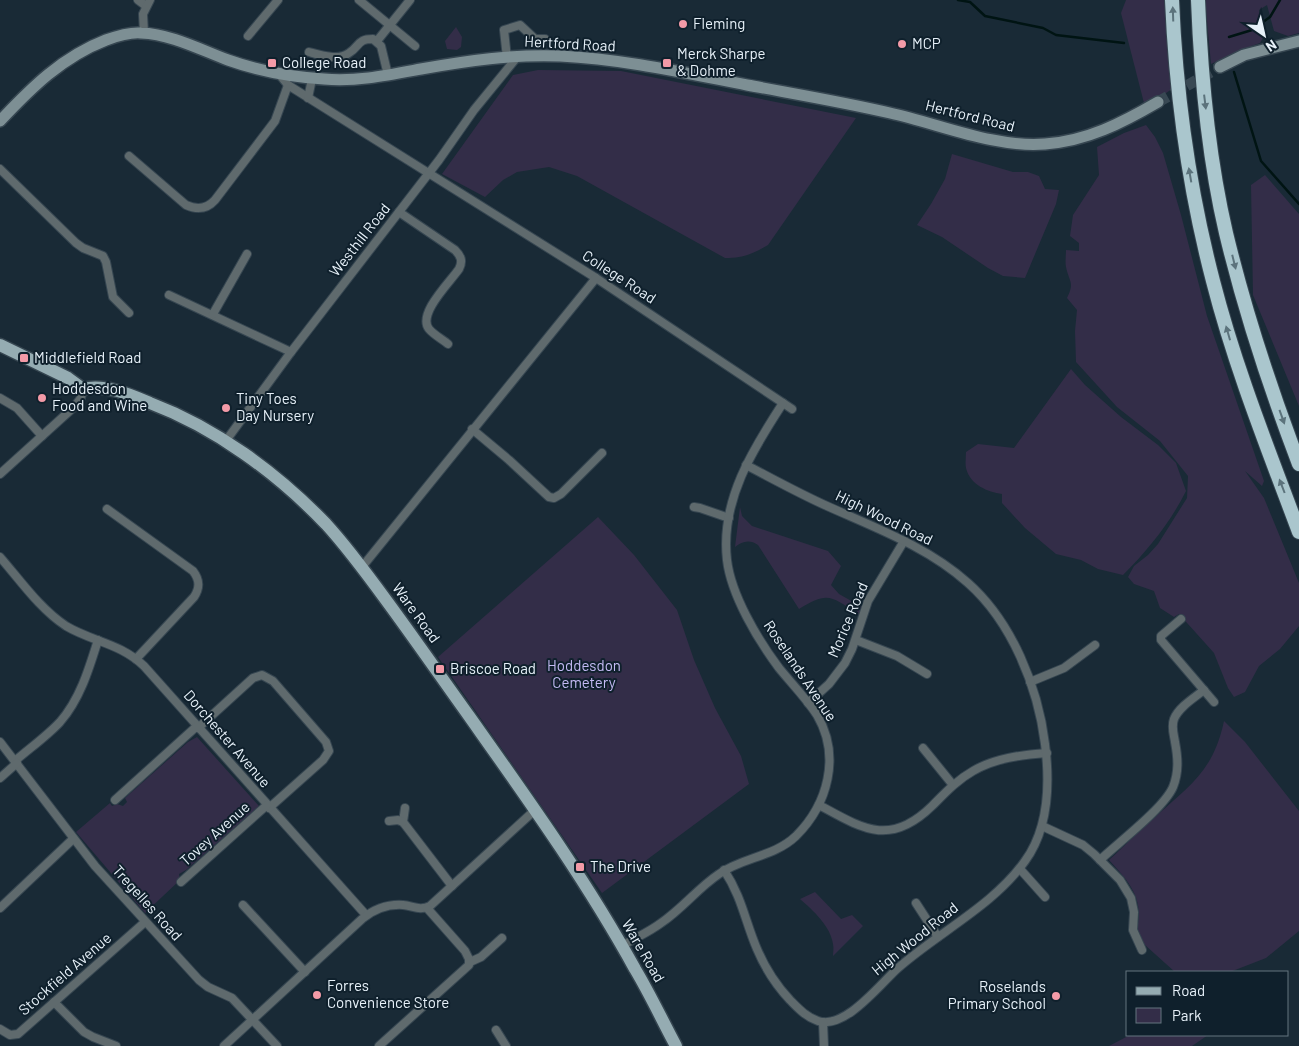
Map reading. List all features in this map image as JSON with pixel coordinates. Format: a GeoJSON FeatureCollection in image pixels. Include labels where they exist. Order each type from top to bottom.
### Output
{"type":"FeatureCollection","features":[{"type":"Feature","properties":{"kind":"highway"},"geometry":{"type":"LineString","coordinates":[[1172,0],[1178,90],[1199,224],[1213,281],[1246,391],[1299,532]]}},
{"type":"Feature","properties":{"kind":"highway"},"geometry":{"type":"LineString","coordinates":[[1198,0],[1204,104],[1226,231],[1260,356],[1299,464]]}},
{"type":"Feature","properties":{"kind":"main road","name":"Hertford Road"},"geometry":{"type":"LineString","coordinates":[[0,121],[49,72],[74,55],[116,37],[131,33],[167,37],[238,63],[279,74],[312,79],[352,80],[472,61],[512,57],[557,56],[598,59],[664,68],[887,112],[997,141],[1023,144],[1047,144],[1085,138],[1116,125],[1158,102]]}},
{"type":"Feature","properties":{"kind":"main road"},"geometry":{"type":"LineString","coordinates":[[1220,67],[1244,55],[1299,41]]}},
{"type":"Feature","properties":{"kind":"main road"},"geometry":{"type":"LineString","coordinates":[[0,345],[68,378],[83,389]]}},
{"type":"Feature","properties":{"kind":"main road","name":"Ware Road"},"geometry":{"type":"LineString","coordinates":[[83,389],[90,387],[102,388],[143,400],[182,416],[225,442],[269,473],[301,500],[332,531],[362,567],[535,810],[622,946],[676,1046]]}},
{"type":"Feature","properties":{"kind":"street"},"geometry":{"type":"LineString","coordinates":[[138,0],[148,3],[144,14],[144,33]]}},
{"type":"Feature","properties":{"kind":"street"},"geometry":{"type":"LineString","coordinates":[[248,36],[278,0]]}},
{"type":"Feature","properties":{"kind":"street"},"geometry":{"type":"LineString","coordinates":[[359,0],[415,46]]}},
{"type":"Feature","properties":{"kind":"street"},"geometry":{"type":"LineString","coordinates":[[378,42],[389,25],[410,0]]}},
{"type":"Feature","properties":{"kind":"street"},"geometry":{"type":"LineString","coordinates":[[512,57],[504,30],[520,25],[535,39],[545,39]]}},
{"type":"Feature","properties":{"kind":"street"},"geometry":{"type":"LineString","coordinates":[[309,52],[325,56],[344,56],[349,54],[361,41],[373,39],[378,42],[384,53],[388,75]]}},
{"type":"Feature","properties":{"kind":"street","name":"Westhill Road"},"geometry":{"type":"LineString","coordinates":[[225,442],[291,352],[429,174],[512,57]]}},
{"type":"Feature","properties":{"kind":"street","name":"College Road"},"geometry":{"type":"LineString","coordinates":[[279,74],[288,85],[596,278],[792,408]]}},
{"type":"Feature","properties":{"kind":"street"},"geometry":{"type":"LineString","coordinates":[[308,98],[312,79]]}},
{"type":"Feature","properties":{"kind":"street"},"geometry":{"type":"LineString","coordinates":[[129,156],[186,204],[198,208],[209,206],[216,200],[275,121],[288,85]]}},
{"type":"Feature","properties":{"kind":"street"},"geometry":{"type":"LineString","coordinates":[[0,169],[76,243],[103,256],[113,297],[129,313]]}},
{"type":"Feature","properties":{"kind":"street"},"geometry":{"type":"LineString","coordinates":[[399,212],[455,250],[461,258],[460,267],[430,307],[426,317],[426,323],[430,330],[448,344]]}},
{"type":"Feature","properties":{"kind":"street"},"geometry":{"type":"LineString","coordinates":[[213,314],[247,254]]}},
{"type":"Feature","properties":{"kind":"street"},"geometry":{"type":"LineString","coordinates":[[362,567],[596,278]]}},
{"type":"Feature","properties":{"kind":"street"},"geometry":{"type":"LineString","coordinates":[[169,295],[291,352]]}},
{"type":"Feature","properties":{"kind":"street"},"geometry":{"type":"LineString","coordinates":[[0,474],[78,402],[83,389]]}},
{"type":"Feature","properties":{"kind":"street"},"geometry":{"type":"LineString","coordinates":[[0,398],[9,402],[21,412],[42,436]]}},
{"type":"Feature","properties":{"kind":"street","name":"Roselands Avenue"},"geometry":{"type":"LineString","coordinates":[[622,946],[660,924],[724,870],[782,847],[805,826],[825,792],[828,778],[829,748],[820,722],[808,703],[769,654],[741,603],[729,570],[727,558],[729,518],[735,492],[746,465],[783,403]]}},
{"type":"Feature","properties":{"kind":"street"},"geometry":{"type":"LineString","coordinates":[[472,429],[509,460],[545,495],[551,497],[561,494],[602,453]]}},
{"type":"Feature","properties":{"kind":"street","name":"High Wood Road"},"geometry":{"type":"LineString","coordinates":[[746,465],[808,497],[904,540],[951,570],[981,596],[1008,635],[1030,682],[1040,717],[1046,753],[1047,795],[1042,826],[1034,847],[1020,869],[991,897],[897,969],[850,1013],[839,1020],[823,1022]]}},
{"type":"Feature","properties":{"kind":"street"},"geometry":{"type":"LineString","coordinates":[[694,508],[700,508],[729,518]]}},
{"type":"Feature","properties":{"kind":"street"},"geometry":{"type":"LineString","coordinates":[[107,509],[193,571],[198,581],[198,588],[194,597],[136,659]]}},
{"type":"Feature","properties":{"kind":"street","name":"Morice Road"},"geometry":{"type":"LineString","coordinates":[[808,703],[838,675],[852,650],[868,601],[904,540]]}},
{"type":"Feature","properties":{"kind":"street","name":"Dorchester Avenue"},"geometry":{"type":"LineString","coordinates":[[0,557],[46,610],[68,626],[120,648],[136,659],[366,915]]}},
{"type":"Feature","properties":{"kind":"street"},"geometry":{"type":"LineString","coordinates":[[1181,619],[1161,636],[1161,640],[1214,702]]}},
{"type":"Feature","properties":{"kind":"street"},"geometry":{"type":"LineString","coordinates":[[0,778],[52,730],[65,715],[80,690],[98,640]]}},
{"type":"Feature","properties":{"kind":"street"},"geometry":{"type":"LineString","coordinates":[[856,640],[897,656],[927,674]]}},
{"type":"Feature","properties":{"kind":"street"},"geometry":{"type":"LineString","coordinates":[[1030,682],[1064,668],[1095,645]]}},
{"type":"Feature","properties":{"kind":"street","name":"Tovey Avenue"},"geometry":{"type":"LineString","coordinates":[[181,882],[326,757],[329,751],[326,742],[279,688],[265,676],[259,675],[253,678],[198,727]]}},
{"type":"Feature","properties":{"kind":"street"},"geometry":{"type":"LineString","coordinates":[[1100,860],[1162,803],[1169,794],[1176,780],[1178,766],[1173,728],[1174,720],[1184,707],[1204,690]]}},
{"type":"Feature","properties":{"kind":"street"},"geometry":{"type":"LineString","coordinates":[[115,800],[198,727]]}},
{"type":"Feature","properties":{"kind":"street","name":"Tregelles Road"},"geometry":{"type":"LineString","coordinates":[[0,742],[73,839],[146,922],[199,980],[208,987],[232,998],[277,1046]]}},
{"type":"Feature","properties":{"kind":"street"},"geometry":{"type":"LineString","coordinates":[[923,748],[953,785]]}},
{"type":"Feature","properties":{"kind":"street"},"geometry":{"type":"LineString","coordinates":[[819,805],[866,828],[878,831],[890,830],[904,826],[918,818],[953,785],[971,772],[995,761],[1046,753]]}},
{"type":"Feature","properties":{"kind":"street"},"geometry":{"type":"LineString","coordinates":[[403,822],[405,808]]}},
{"type":"Feature","properties":{"kind":"street"},"geometry":{"type":"LineString","coordinates":[[224,1046],[366,915],[392,906],[404,905],[427,908],[535,810]]}},
{"type":"Feature","properties":{"kind":"street"},"geometry":{"type":"LineString","coordinates":[[389,821],[398,820],[403,822],[452,886]]}},
{"type":"Feature","properties":{"kind":"street"},"geometry":{"type":"LineString","coordinates":[[1042,826],[1078,842],[1120,880],[1129,894],[1134,907],[1133,930],[1142,950]]}},
{"type":"Feature","properties":{"kind":"street"},"geometry":{"type":"LineString","coordinates":[[0,908],[73,839]]}},
{"type":"Feature","properties":{"kind":"street"},"geometry":{"type":"LineString","coordinates":[[1020,869],[1045,897]]}},
{"type":"Feature","properties":{"kind":"street"},"geometry":{"type":"LineString","coordinates":[[724,870],[738,893],[756,947],[772,977],[784,993],[803,1012],[823,1022],[824,1046]]}},
{"type":"Feature","properties":{"kind":"street"},"geometry":{"type":"LineString","coordinates":[[916,903],[938,937]]}},
{"type":"Feature","properties":{"kind":"street"},"geometry":{"type":"LineString","coordinates":[[244,905],[305,972]]}},
{"type":"Feature","properties":{"kind":"street"},"geometry":{"type":"LineString","coordinates":[[427,908],[465,951],[470,962]]}},
{"type":"Feature","properties":{"kind":"street","name":"Stockfield Avenue"},"geometry":{"type":"LineString","coordinates":[[0,1028],[10,1035],[18,1034],[146,922]]}},
{"type":"Feature","properties":{"kind":"street"},"geometry":{"type":"LineString","coordinates":[[379,1046],[467,968],[470,962],[478,959],[502,938]]}},
{"type":"Feature","properties":{"kind":"street"},"geometry":{"type":"LineString","coordinates":[[54,1002],[84,1032],[116,1046]]}},
{"type":"Feature","properties":{"kind":"street"},"geometry":{"type":"LineString","coordinates":[[496,1030],[506,1046]]}},
{"type":"Feature","properties":{"kind":"green space"},"geometry":{"type":"Polygon","coordinates":[[[1126,0],[1166,0],[1172,89],[1145,107],[1121,13],[1126,0]]]}},
{"type":"Feature","properties":{"kind":"green space"},"geometry":{"type":"Polygon","coordinates":[[[1205,0],[1299,0],[1299,33],[1288,36],[1274,31],[1267,5],[1259,10],[1264,36],[1260,43],[1211,64],[1205,0]]]}},
{"type":"Feature","properties":{"kind":"green space"},"geometry":{"type":"Polygon","coordinates":[[[456,27],[462,37],[461,47],[457,50],[447,49],[445,41],[456,27]]]}},
{"type":"Feature","properties":{"kind":"green space"},"geometry":{"type":"Polygon","coordinates":[[[538,70],[621,71],[856,118],[768,245],[748,255],[725,258],[577,176],[549,167],[517,172],[503,180],[485,197],[442,174],[513,75],[538,70]]]}},
{"type":"Feature","properties":{"kind":"green space"},"geometry":{"type":"Polygon","coordinates":[[[1146,125],[1163,153],[1207,316],[1264,481],[1262,486],[1245,471],[1264,498],[1299,583],[1299,626],[1280,649],[1259,666],[1245,692],[1234,697],[1228,688],[1214,653],[1179,614],[1174,617],[1160,608],[1154,591],[1134,584],[1128,577],[1134,566],[1158,544],[1187,498],[1188,476],[1160,441],[1117,407],[1076,362],[1075,331],[1077,310],[1067,298],[1071,282],[1066,267],[1066,250],[1079,251],[1079,243],[1070,236],[1073,215],[1099,175],[1097,147],[1124,133],[1146,125]]]}},
{"type":"Feature","properties":{"kind":"green space"},"geometry":{"type":"Polygon","coordinates":[[[952,154],[1013,172],[1028,172],[1039,176],[1045,189],[1059,190],[1056,204],[1025,278],[1003,276],[942,237],[917,225],[945,179],[952,154]]]}},
{"type":"Feature","properties":{"kind":"green space"},"geometry":{"type":"Polygon","coordinates":[[[1265,175],[1299,214],[1299,406],[1253,295],[1251,185],[1265,175]]]}},
{"type":"Feature","properties":{"kind":"green space"},"geometry":{"type":"Polygon","coordinates":[[[1071,369],[1085,385],[1121,417],[1158,445],[1176,463],[1186,491],[1158,536],[1123,575],[1098,569],[1081,560],[1056,554],[1025,528],[1002,503],[1002,494],[980,487],[971,479],[966,468],[966,452],[978,444],[1014,448],[1071,369]]]}},
{"type":"Feature","properties":{"kind":"green space"},"geometry":{"type":"Polygon","coordinates":[[[740,507],[742,516],[752,526],[828,551],[841,566],[831,585],[839,594],[862,607],[859,614],[830,598],[817,599],[799,609],[758,545],[746,542],[740,543],[735,547],[740,507]]]}},
{"type":"Feature","properties":{"kind":"green space","name":"Hoddesdon Cemetery"},"geometry":{"type":"Polygon","coordinates":[[[598,517],[634,555],[677,610],[694,660],[715,708],[741,756],[749,784],[602,893],[438,657],[598,517]]]}},
{"type":"Feature","properties":{"kind":"green space"},"geometry":{"type":"Polygon","coordinates":[[[1224,721],[1245,742],[1299,811],[1299,931],[1266,958],[1233,971],[1174,971],[1135,936],[1139,913],[1135,894],[1109,860],[1189,786],[1207,765],[1224,721]]]}},
{"type":"Feature","properties":{"kind":"green space"},"geometry":{"type":"Polygon","coordinates":[[[197,737],[259,806],[179,874],[180,880],[145,913],[76,832],[110,803],[112,806],[117,804],[123,806],[127,802],[125,798],[188,742],[197,737]]]}},
{"type":"Feature","properties":{"kind":"green space"},"geometry":{"type":"Polygon","coordinates":[[[815,892],[841,919],[852,915],[863,926],[833,956],[832,938],[829,931],[816,914],[800,899],[815,892]]]}},
{"type":"Feature","properties":{"kind":"green space"},"geometry":{"type":"Polygon","coordinates":[[[1128,1036],[1207,1036],[1192,1046],[1109,1046],[1128,1036]]]}},
{"type":"Feature","properties":{"kind":"waterway"},"geometry":{"type":"LineString","coordinates":[[958,0],[970,2],[985,16],[1043,28],[1056,35],[1124,43]]}},
{"type":"Feature","properties":{"kind":"waterway"},"geometry":{"type":"LineString","coordinates":[[1229,37],[1252,30],[1270,17],[1280,0]]}},
{"type":"Feature","properties":{"kind":"waterway"},"geometry":{"type":"LineString","coordinates":[[1234,72],[1261,161],[1299,204]]}},
{"type":"Feature","properties":{"kind":"tunnel"},"geometry":{"type":"LineString","coordinates":[[1158,102],[1220,67]]}},
{"type":"Feature","properties":{"kind":"place","name":"Fleming"},"geometry":{"type":"Point","coordinates":[683,24]}},
{"type":"Feature","properties":{"kind":"place","name":"MCP"},"geometry":{"type":"Point","coordinates":[902,44]}},
{"type":"Feature","properties":{"kind":"place","name":"College Road"},"geometry":{"type":"Point","coordinates":[272,63]}},
{"type":"Feature","properties":{"kind":"place","name":"Merck Sharpe & Dohme"},"geometry":{"type":"Point","coordinates":[667,63]}},
{"type":"Feature","properties":{"kind":"place","name":"Middlefield Road"},"geometry":{"type":"Point","coordinates":[24,358]}},
{"type":"Feature","properties":{"kind":"place","name":"Hoddesdon Food and Wine"},"geometry":{"type":"Point","coordinates":[42,398]}},
{"type":"Feature","properties":{"kind":"place","name":"Tiny Toes Day Nursery"},"geometry":{"type":"Point","coordinates":[226,408]}},
{"type":"Feature","properties":{"kind":"place","name":"Briscoe Road"},"geometry":{"type":"Point","coordinates":[440,669]}},
{"type":"Feature","properties":{"kind":"place","name":"The Drive"},"geometry":{"type":"Point","coordinates":[580,867]}},
{"type":"Feature","properties":{"kind":"place","name":"Forres Convenience Store"},"geometry":{"type":"Point","coordinates":[317,995]}},
{"type":"Feature","properties":{"kind":"place","name":"Roselands Primary School"},"geometry":{"type":"Point","coordinates":[1056,996]}}]}
